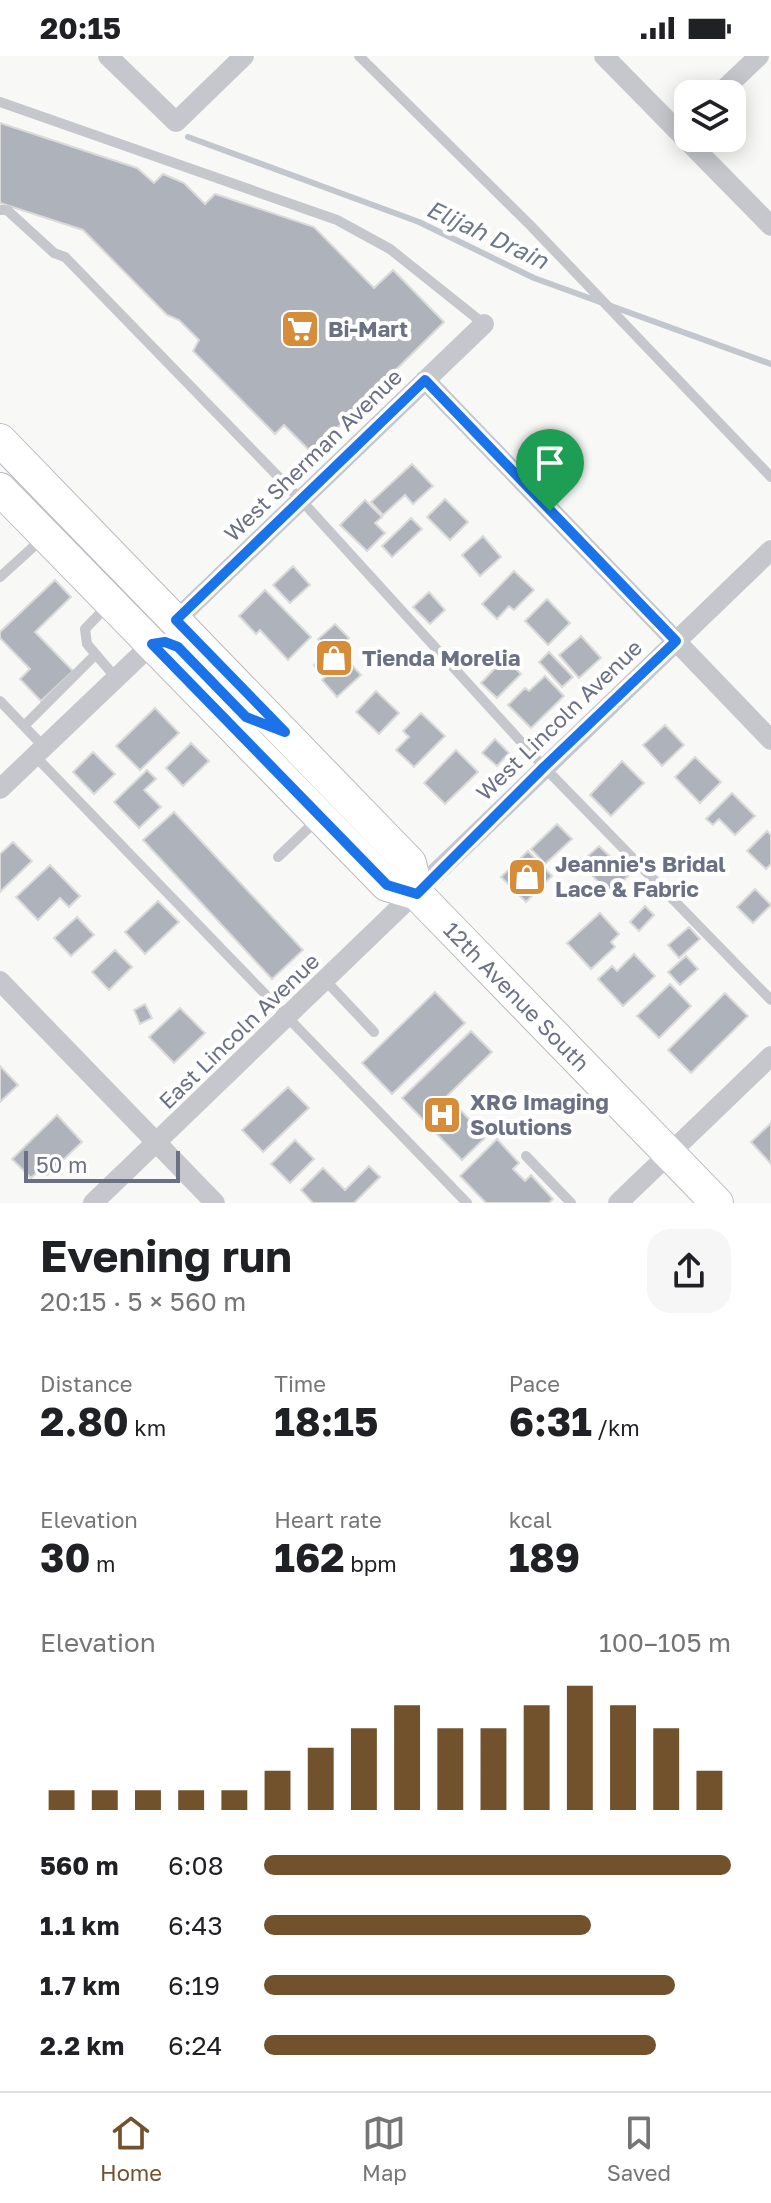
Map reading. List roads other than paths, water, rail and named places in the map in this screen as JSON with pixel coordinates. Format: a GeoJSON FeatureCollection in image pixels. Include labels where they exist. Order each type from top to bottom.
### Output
{"type":"FeatureCollection","features":[{"type":"Feature","properties":{"kind":"main road","name":"12th Avenue South"},"geometry":{"type":"LineString","coordinates":[[0,440],[410,863],[417,894]]}},
{"type":"Feature","properties":{"kind":"main road"},"geometry":{"type":"LineString","coordinates":[[0,462],[49,512],[93,535]]}},
{"type":"Feature","properties":{"kind":"main road","name":"12th Avenue South"},"geometry":{"type":"LineString","coordinates":[[7,502],[45,536],[387,885],[417,894],[717,1203]]}},
{"type":"Feature","properties":{"kind":"main road"},"geometry":{"type":"LineString","coordinates":[[152,644],[165,642],[178,647],[246,717],[285,732]]}},
{"type":"Feature","properties":{"kind":"street"},"geometry":{"type":"LineString","coordinates":[[108,56],[176,122],[244,56]]}},
{"type":"Feature","properties":{"kind":"street"},"geometry":{"type":"LineString","coordinates":[[604,56],[674,121]]}},
{"type":"Feature","properties":{"kind":"street"},"geometry":{"type":"LineString","coordinates":[[734,80],[759,56]]}},
{"type":"Feature","properties":{"kind":"street"},"geometry":{"type":"LineString","coordinates":[[704,152],[771,226]]}},
{"type":"Feature","properties":{"kind":"street","name":"West Sherman Avenue"},"geometry":{"type":"LineString","coordinates":[[176,620],[484,324]]}},
{"type":"Feature","properties":{"kind":"street"},"geometry":{"type":"LineString","coordinates":[[425,380],[771,740]]}},
{"type":"Feature","properties":{"kind":"street","name":"West Lincoln Avenue"},"geometry":{"type":"LineString","coordinates":[[417,894],[544,767],[771,550]]}},
{"type":"Feature","properties":{"kind":"street"},"geometry":{"type":"LineString","coordinates":[[0,789],[152,644]]}},
{"type":"Feature","properties":{"kind":"street","name":"East Lincoln Avenue"},"geometry":{"type":"LineString","coordinates":[[93,1203],[417,894]]}},
{"type":"Feature","properties":{"kind":"street"},"geometry":{"type":"LineString","coordinates":[[0,981],[215,1203]]}},
{"type":"Feature","properties":{"kind":"street"},"geometry":{"type":"LineString","coordinates":[[618,1203],[771,1056]]}},
{"type":"Feature","properties":{"kind":"lane"},"geometry":{"type":"LineString","coordinates":[[359,56],[531,226],[771,477]]}},
{"type":"Feature","properties":{"kind":"lane"},"geometry":{"type":"LineString","coordinates":[[0,102],[337,220],[390,249],[484,324]]}},
{"type":"Feature","properties":{"kind":"lane"},"geometry":{"type":"LineString","coordinates":[[0,210],[7,210],[54,253],[65,257],[301,500],[544,767],[771,1000]]}},
{"type":"Feature","properties":{"kind":"lane"},"geometry":{"type":"LineString","coordinates":[[0,577],[45,536]]}},
{"type":"Feature","properties":{"kind":"lane"},"geometry":{"type":"LineString","coordinates":[[110,602],[85,629],[87,644],[116,678]]}},
{"type":"Feature","properties":{"kind":"lane"},"geometry":{"type":"LineString","coordinates":[[24,726],[95,655]]}},
{"type":"Feature","properties":{"kind":"lane"},"geometry":{"type":"LineString","coordinates":[[0,701],[24,726],[40,751],[287,1018],[467,1203]]}},
{"type":"Feature","properties":{"kind":"lane"},"geometry":{"type":"LineString","coordinates":[[278,857],[320,817]]}},
{"type":"Feature","properties":{"kind":"lane"},"geometry":{"type":"LineString","coordinates":[[326,981],[374,1032]]}},
{"type":"Feature","properties":{"kind":"lane"},"geometry":{"type":"LineString","coordinates":[[526,1156],[571,1203]]}},
{"type":"Feature","properties":{"kind":"waterway","name":"Elijah Drain"},"geometry":{"type":"LineString","coordinates":[[188,137],[419,222],[534,278],[771,364]]}},
{"type":"Feature","properties":{"kind":"place","name":"Bi-Mart"},"geometry":{"type":"Point","coordinates":[300,329]}},
{"type":"Feature","properties":{"kind":"place","name":"Tienda Morelia"},"geometry":{"type":"Point","coordinates":[334,658]}},
{"type":"Feature","properties":{"kind":"place","name":"Jeannie's Bridal Lace & Fabric"},"geometry":{"type":"Point","coordinates":[527,877]}},
{"type":"Feature","properties":{"kind":"place","name":"XRG Imaging Solutions"},"geometry":{"type":"Point","coordinates":[442,1115]}}]}
